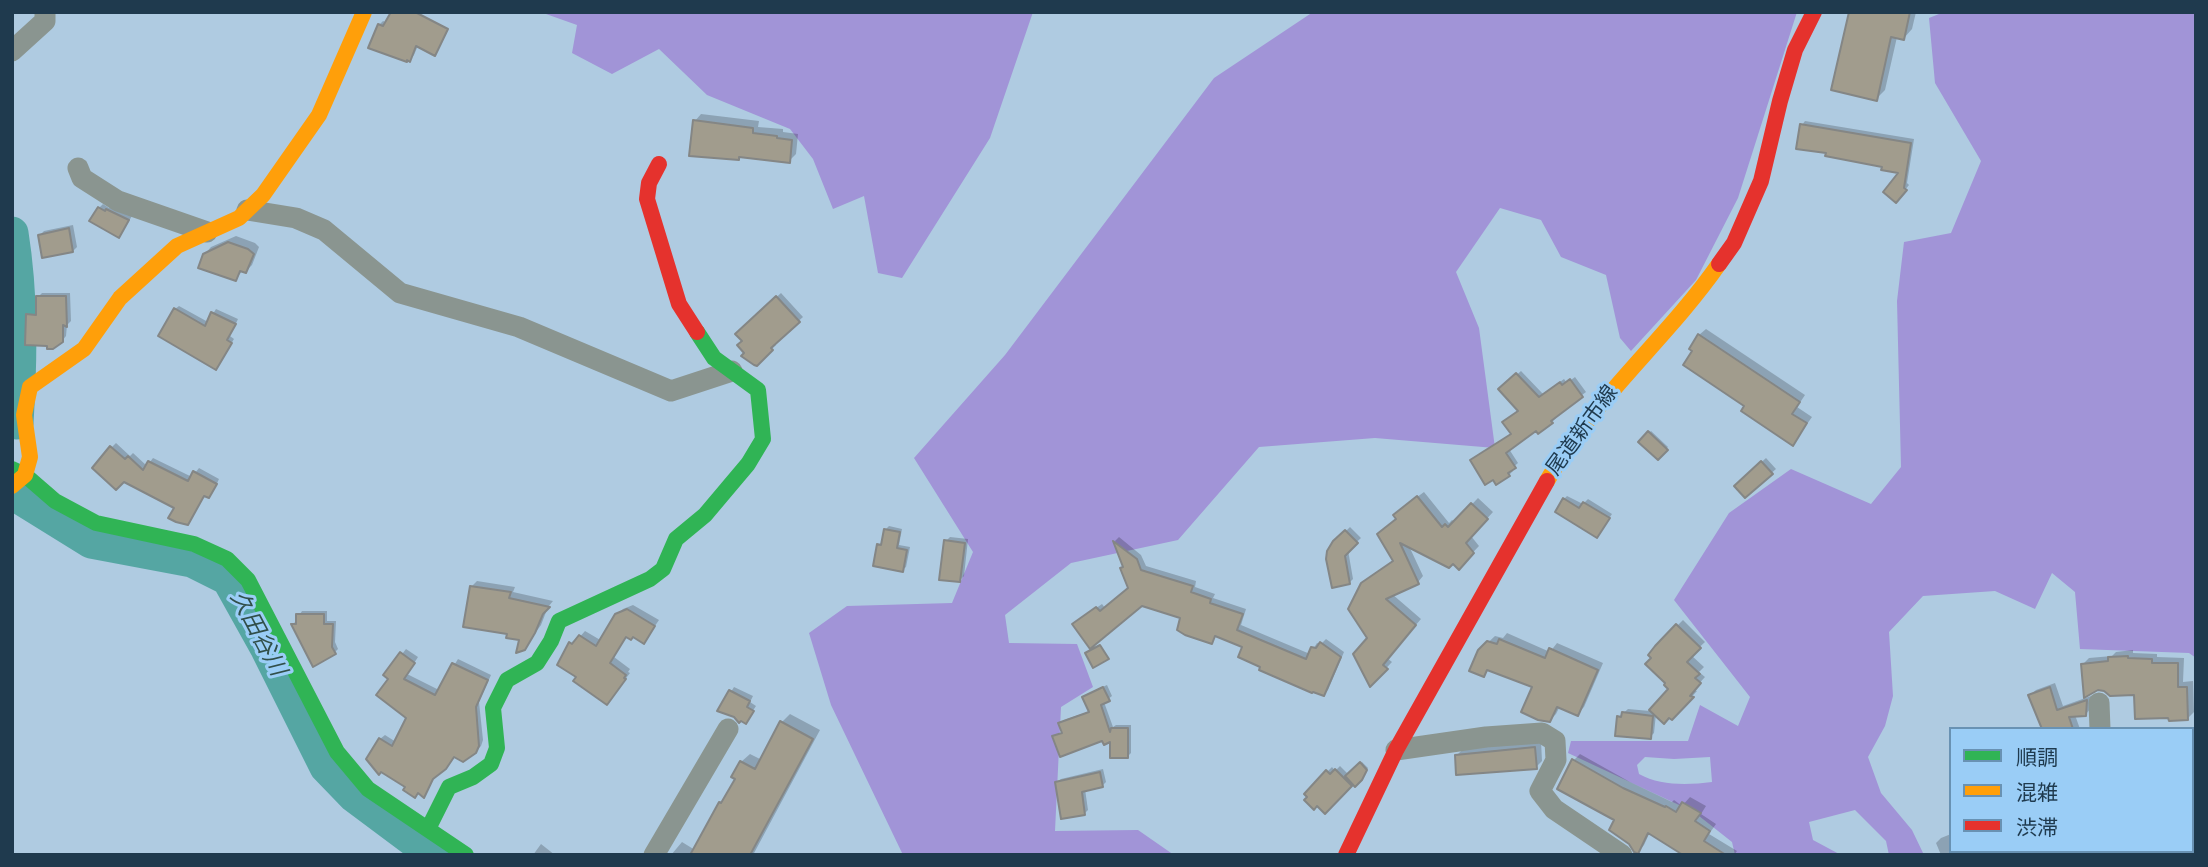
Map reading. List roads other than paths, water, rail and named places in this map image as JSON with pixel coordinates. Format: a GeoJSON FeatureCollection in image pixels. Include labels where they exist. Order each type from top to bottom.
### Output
{"type":"FeatureCollection","features":[{"type":"Feature","properties":{"kind":"street"},"geometry":{"type":"LineString","coordinates":[[12,51],[45,21],[45,12]]}},
{"type":"Feature","properties":{"kind":"street"},"geometry":{"type":"LineString","coordinates":[[12,486],[18,472],[30,457],[24,415],[30,387],[84,349],[120,298],[177,246],[239,218],[263,195],[318,114],[365,12]]}},
{"type":"Feature","properties":{"kind":"street","name":"尾道新市線"},"geometry":{"type":"LineString","coordinates":[[1346,855],[1395,750],[1557,463],[1590,416],[1696,297],[1734,243],[1760,181],[1795,50],[1814,12]]}},
{"type":"Feature","properties":{"kind":"street"},"geometry":{"type":"LineString","coordinates":[[428,829],[449,787],[473,777],[491,764],[497,748],[493,708],[507,680],[537,663],[551,641],[558,621],[650,579],[663,569],[676,539],[705,515],[748,464],[763,439],[758,390],[714,358],[679,304],[647,199],[649,183],[659,164]]}},
{"type":"Feature","properties":{"kind":"street"},"geometry":{"type":"LineString","coordinates":[[78,169],[82,178],[118,201],[207,232]]}},
{"type":"Feature","properties":{"kind":"street"},"geometry":{"type":"LineString","coordinates":[[247,210],[296,218],[324,230],[400,293],[519,327],[671,391],[732,371]]}},
{"type":"Feature","properties":{"kind":"street"},"geometry":{"type":"LineString","coordinates":[[18,472],[55,501],[96,523],[194,544],[227,559],[248,580],[337,752],[368,789],[466,855]]}},
{"type":"Feature","properties":{"kind":"street"},"geometry":{"type":"LineString","coordinates":[[2099,703],[2100,727]]}},
{"type":"Feature","properties":{"kind":"street"},"geometry":{"type":"LineString","coordinates":[[654,855],[728,729]]}},
{"type":"Feature","properties":{"kind":"street"},"geometry":{"type":"LineString","coordinates":[[1395,750],[1486,737],[1542,733],[1555,740],[1556,760],[1540,791],[1554,809],[1622,855]]}},
{"type":"Feature","properties":{"kind":"waterway","name":"久田谷川"},"geometry":{"type":"LineString","coordinates":[[12,233],[20,328],[17,423]]}},
{"type":"Feature","properties":{"kind":"waterway","name":"久田谷川"},"geometry":{"type":"LineString","coordinates":[[20,498],[91,542],[192,561],[228,579],[267,649],[326,767],[354,796],[433,855]]}}]}
